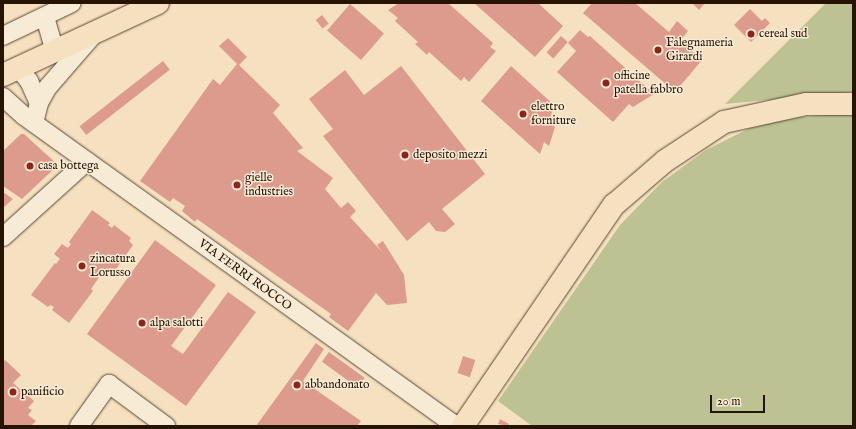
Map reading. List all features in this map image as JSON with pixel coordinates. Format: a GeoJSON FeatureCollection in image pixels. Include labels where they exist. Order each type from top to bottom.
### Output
{"type":"FeatureCollection","features":[{"type":"Feature","properties":{"kind":"main road"},"geometry":{"type":"LineString","coordinates":[[10,72],[158,3]]}},
{"type":"Feature","properties":{"kind":"main road"},"geometry":{"type":"LineString","coordinates":[[463,426],[614,205],[665,161],[724,122],[806,104],[853,104]]}},
{"type":"Feature","properties":{"kind":"street"},"geometry":{"type":"LineString","coordinates":[[3,36],[72,3]]}},
{"type":"Feature","properties":{"kind":"street"},"geometry":{"type":"LineString","coordinates":[[45,17],[55,51]]}},
{"type":"Feature","properties":{"kind":"street"},"geometry":{"type":"LineString","coordinates":[[34,123],[39,103],[60,72],[98,31]]}},
{"type":"Feature","properties":{"kind":"street"},"geometry":{"type":"LineString","coordinates":[[10,72],[29,81],[39,103]]}},
{"type":"Feature","properties":{"kind":"street","name":"VIA FERRI ROCCO"},"geometry":{"type":"LineString","coordinates":[[3,97],[24,116],[87,162],[456,426]]}},
{"type":"Feature","properties":{"kind":"street"},"geometry":{"type":"LineString","coordinates":[[3,237],[87,162]]}},
{"type":"Feature","properties":{"kind":"street"},"geometry":{"type":"LineString","coordinates":[[79,426],[109,384],[166,426]]}},
{"type":"Feature","properties":{"kind":"green space"},"geometry":{"type":"Polygon","coordinates":[[[826,3],[853,3],[853,92],[725,104],[826,3]]]}},
{"type":"Feature","properties":{"kind":"green space"},"geometry":{"type":"Polygon","coordinates":[[[853,113],[853,426],[532,426],[498,401],[620,225],[662,182],[706,150],[750,128],[788,118],[853,113]]]}},
{"type":"Feature","properties":{"kind":"building"},"geometry":{"type":"Polygon","coordinates":[[[399,3],[448,3],[493,43],[490,47],[496,51],[469,82],[464,77],[461,81],[429,52],[427,55],[415,44],[418,42],[395,21],[398,18],[388,10],[399,3]]]}},
{"type":"Feature","properties":{"kind":"building"},"geometry":{"type":"Polygon","coordinates":[[[474,3],[538,3],[563,26],[535,57],[474,3]]]}},
{"type":"Feature","properties":{"kind":"building","name":"Falegnameria Girardi"},"geometry":{"type":"Polygon","coordinates":[[[592,3],[635,3],[669,32],[677,21],[688,31],[680,41],[702,60],[675,92],[583,13],[592,3]]]}},
{"type":"Feature","properties":{"kind":"building"},"geometry":{"type":"Polygon","coordinates":[[[692,3],[705,3],[699,10],[692,3]]]}},
{"type":"Feature","properties":{"kind":"building"},"geometry":{"type":"Polygon","coordinates":[[[350,4],[384,34],[361,60],[327,30],[350,4]]]}},
{"type":"Feature","properties":{"kind":"building","name":"cereal sud"},"geometry":{"type":"Polygon","coordinates":[[[750,9],[762,21],[765,18],[770,23],[751,42],[734,25],[750,9]]]}},
{"type":"Feature","properties":{"kind":"building"},"geometry":{"type":"Polygon","coordinates":[[[322,15],[329,24],[322,29],[316,20],[322,15]]]}},
{"type":"Feature","properties":{"kind":"building","name":"officine patella fabbro"},"geometry":{"type":"Polygon","coordinates":[[[580,30],[588,37],[590,36],[654,94],[633,107],[629,104],[613,122],[557,72],[576,51],[568,43],[580,30]]]}},
{"type":"Feature","properties":{"kind":"building"},"geometry":{"type":"Polygon","coordinates":[[[561,36],[568,42],[553,59],[547,53],[561,36]]]}},
{"type":"Feature","properties":{"kind":"building","name":"gielle industries"},"geometry":{"type":"Polygon","coordinates":[[[228,38],[247,57],[239,65],[280,105],[273,113],[303,148],[297,151],[333,178],[325,189],[341,208],[348,202],[356,211],[350,217],[382,252],[377,245],[383,241],[404,275],[407,303],[387,305],[376,293],[348,331],[329,317],[331,314],[197,219],[195,222],[182,211],[185,206],[173,198],[170,202],[140,181],[213,79],[220,85],[237,64],[219,46],[228,38]]]}},
{"type":"Feature","properties":{"kind":"building"},"geometry":{"type":"Polygon","coordinates":[[[163,61],[170,70],[86,135],[79,126],[163,61]]]}},
{"type":"Feature","properties":{"kind":"building","name":"deposito mezzi"},"geometry":{"type":"Polygon","coordinates":[[[401,66],[485,174],[442,209],[455,224],[445,232],[436,231],[429,222],[407,241],[323,136],[333,129],[309,99],[345,70],[364,95],[401,66]]]}},
{"type":"Feature","properties":{"kind":"building","name":"elettro forniture"},"geometry":{"type":"Polygon","coordinates":[[[511,66],[554,105],[549,122],[555,127],[549,146],[544,142],[540,154],[481,101],[511,66]]]}},
{"type":"Feature","properties":{"kind":"building","name":"casa bottega"},"geometry":{"type":"Polygon","coordinates":[[[21,134],[24,134],[58,165],[22,199],[3,186],[3,151],[21,134]]]}},
{"type":"Feature","properties":{"kind":"building"},"geometry":{"type":"Polygon","coordinates":[[[3,192],[13,199],[3,208],[3,192]]]}},
{"type":"Feature","properties":{"kind":"building","name":"zincatura Lorusso"},"geometry":{"type":"Polygon","coordinates":[[[92,210],[110,223],[108,225],[112,228],[114,225],[131,238],[129,241],[133,245],[114,272],[110,268],[107,271],[104,270],[91,289],[93,291],[69,323],[52,310],[54,307],[50,305],[48,307],[31,295],[55,263],[56,264],[60,259],[54,254],[62,244],[68,248],[71,244],[69,242],[92,210]]]}},
{"type":"Feature","properties":{"kind":"building","name":"alpa salotti"},"geometry":{"type":"Polygon","coordinates":[[[155,240],[216,285],[171,346],[183,354],[228,292],[256,312],[186,406],[87,334],[155,240]]]}},
{"type":"Feature","properties":{"kind":"building","name":"abbandonato"},"geometry":{"type":"Polygon","coordinates":[[[316,343],[324,349],[303,381],[361,421],[357,426],[256,426],[316,343]]]}},
{"type":"Feature","properties":{"kind":"building"},"geometry":{"type":"Polygon","coordinates":[[[329,352],[365,378],[358,388],[322,362],[329,352]]]}},
{"type":"Feature","properties":{"kind":"building"},"geometry":{"type":"Polygon","coordinates":[[[463,356],[475,360],[470,377],[457,373],[463,356]]]}},
{"type":"Feature","properties":{"kind":"building","name":"panificio"},"geometry":{"type":"Polygon","coordinates":[[[5,360],[21,375],[13,383],[34,401],[28,408],[32,410],[28,415],[36,421],[31,426],[3,426],[3,362],[5,360]]]}},
{"type":"Feature","properties":{"kind":"building"},"geometry":{"type":"Polygon","coordinates":[[[500,419],[509,424],[508,426],[498,424],[500,419]]]}},
{"type":"Feature","properties":{"kind":"place","name":"cereal sud"},"geometry":{"type":"Point","coordinates":[751,34]}},
{"type":"Feature","properties":{"kind":"place","name":"Falegnameria Girardi"},"geometry":{"type":"Point","coordinates":[658,50]}},
{"type":"Feature","properties":{"kind":"place","name":"officine patella fabbro"},"geometry":{"type":"Point","coordinates":[606,83]}},
{"type":"Feature","properties":{"kind":"place","name":"elettro forniture"},"geometry":{"type":"Point","coordinates":[523,114]}},
{"type":"Feature","properties":{"kind":"place","name":"deposito mezzi"},"geometry":{"type":"Point","coordinates":[405,155]}},
{"type":"Feature","properties":{"kind":"place","name":"casa bottega"},"geometry":{"type":"Point","coordinates":[30,166]}},
{"type":"Feature","properties":{"kind":"place","name":"gielle industries"},"geometry":{"type":"Point","coordinates":[237,185]}},
{"type":"Feature","properties":{"kind":"place","name":"zincatura Lorusso"},"geometry":{"type":"Point","coordinates":[82,266]}},
{"type":"Feature","properties":{"kind":"place","name":"alpa salotti"},"geometry":{"type":"Point","coordinates":[142,323]}},
{"type":"Feature","properties":{"kind":"place","name":"abbandonato"},"geometry":{"type":"Point","coordinates":[297,385]}},
{"type":"Feature","properties":{"kind":"place","name":"panificio"},"geometry":{"type":"Point","coordinates":[13,392]}}]}
